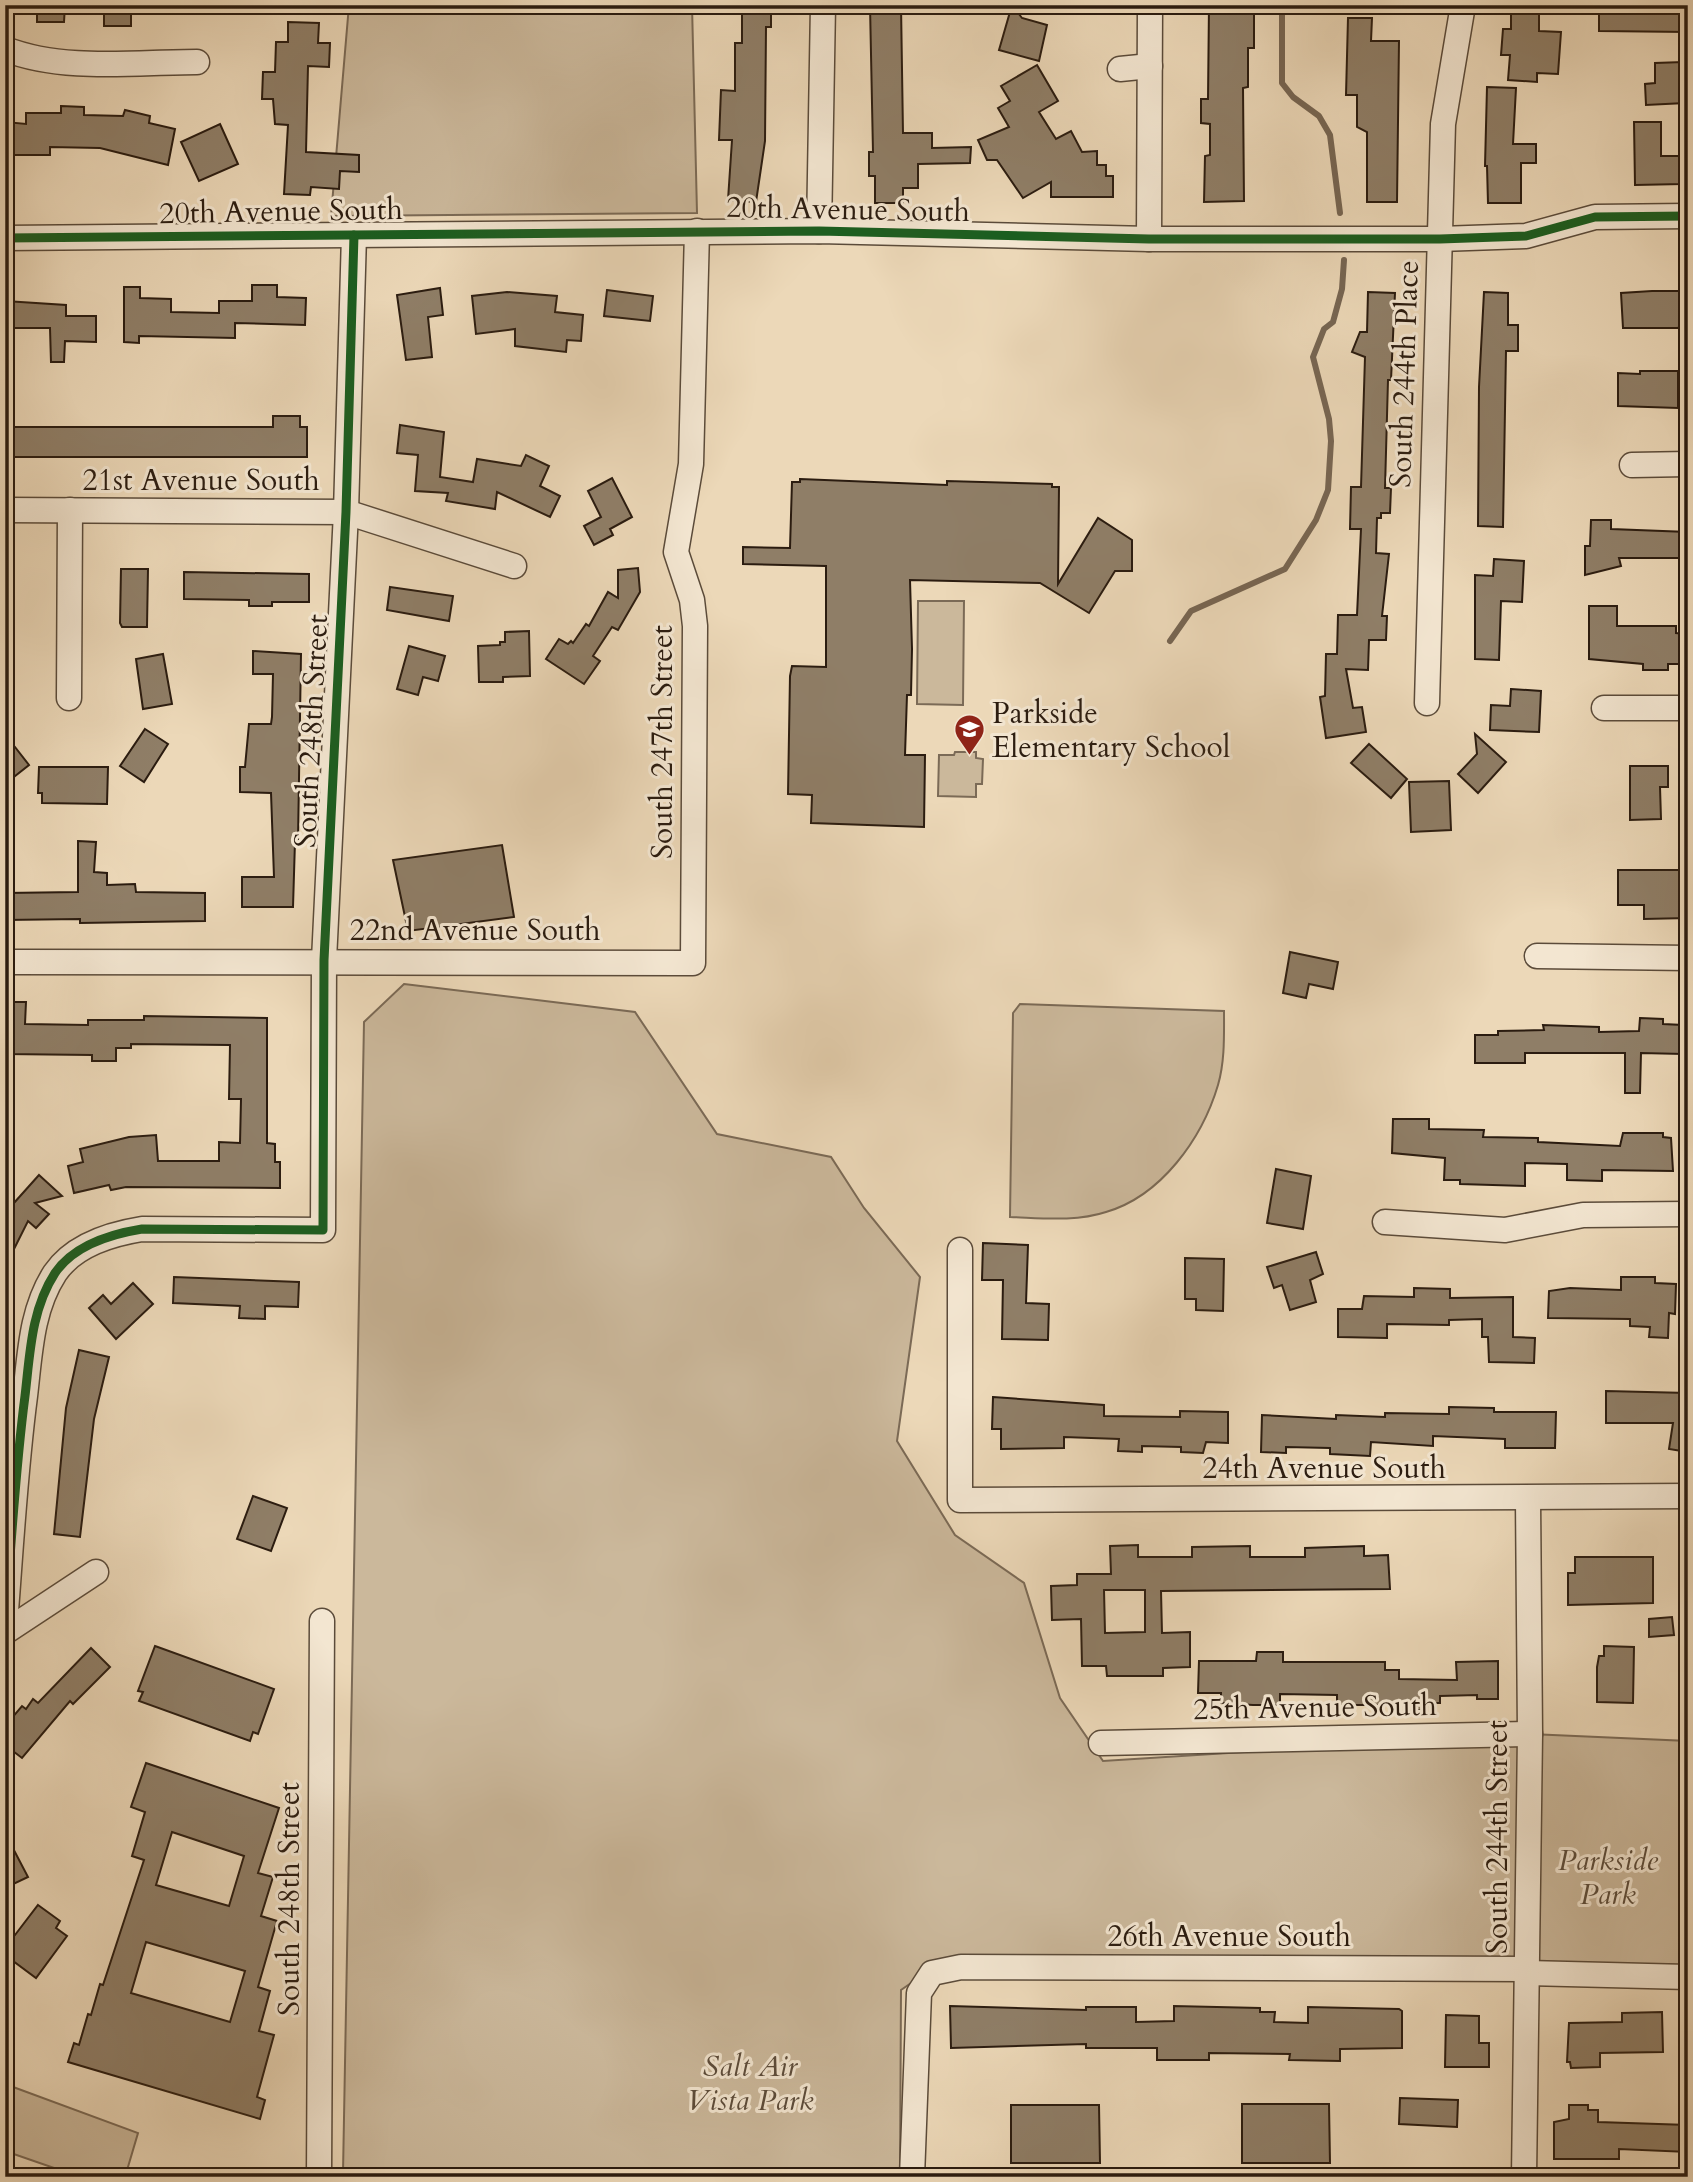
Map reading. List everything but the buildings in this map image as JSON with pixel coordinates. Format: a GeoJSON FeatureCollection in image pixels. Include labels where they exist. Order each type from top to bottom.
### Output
{"type":"FeatureCollection","features":[{"type":"Feature","properties":{"kind":"street"},"geometry":{"type":"LineString","coordinates":[[819,231],[823,5]]}},
{"type":"Feature","properties":{"kind":"street"},"geometry":{"type":"LineString","coordinates":[[1149,239],[1150,5]]}},
{"type":"Feature","properties":{"kind":"street","name":"South 244th Place"},"geometry":{"type":"LineString","coordinates":[[1427,704],[1445,98],[1463,5]]}},
{"type":"Feature","properties":{"kind":"street"},"geometry":{"type":"LineString","coordinates":[[5,49],[35,58],[69,62],[197,62]]}},
{"type":"Feature","properties":{"kind":"street"},"geometry":{"type":"LineString","coordinates":[[1120,69],[1150,66]]}},
{"type":"Feature","properties":{"kind":"street","name":"20th Avenue South"},"geometry":{"type":"LineString","coordinates":[[5,238],[819,231],[1149,239],[1440,239],[1526,236],[1595,217],[1688,216]]}},
{"type":"Feature","properties":{"kind":"street","name":"South 247th Street"},"geometry":{"type":"LineString","coordinates":[[693,963],[695,626],[692,600],[676,552],[691,464],[697,231]]}},
{"type":"Feature","properties":{"kind":"street","name":"South 248th Street"},"geometry":{"type":"LineString","coordinates":[[5,1624],[20,1436],[34,1319],[56,1271],[76,1253],[118,1233],[142,1229],[323,1230],[324,961],[346,512],[354,235]]}},
{"type":"Feature","properties":{"kind":"street"},"geometry":{"type":"LineString","coordinates":[[1632,465],[1688,464]]}},
{"type":"Feature","properties":{"kind":"street","name":"21st Avenue South"},"geometry":{"type":"LineString","coordinates":[[5,510],[346,512],[514,566]]}},
{"type":"Feature","properties":{"kind":"street"},"geometry":{"type":"LineString","coordinates":[[69,698],[70,510]]}},
{"type":"Feature","properties":{"kind":"street"},"geometry":{"type":"LineString","coordinates":[[1604,708],[1688,708]]}},
{"type":"Feature","properties":{"kind":"street"},"geometry":{"type":"LineString","coordinates":[[1537,956],[1688,958]]}},
{"type":"Feature","properties":{"kind":"street","name":"22nd Avenue South"},"geometry":{"type":"LineString","coordinates":[[5,962],[693,963]]}},
{"type":"Feature","properties":{"kind":"street"},"geometry":{"type":"LineString","coordinates":[[1385,1222],[1505,1230],[1583,1215],[1688,1214]]}},
{"type":"Feature","properties":{"kind":"street","name":"24th Avenue South"},"geometry":{"type":"LineString","coordinates":[[960,1250],[960,1500],[1528,1499],[1688,1496]]}},
{"type":"Feature","properties":{"kind":"street","name":"South 244th Street"},"geometry":{"type":"LineString","coordinates":[[1524,2177],[1530,1734],[1528,1499]]}},
{"type":"Feature","properties":{"kind":"street"},"geometry":{"type":"LineString","coordinates":[[5,1632],[96,1572]]}},
{"type":"Feature","properties":{"kind":"street","name":"South 248th Street"},"geometry":{"type":"LineString","coordinates":[[319,2177],[322,1621]]}},
{"type":"Feature","properties":{"kind":"street","name":"25th Avenue South"},"geometry":{"type":"LineString","coordinates":[[1101,1743],[1530,1734]]}},
{"type":"Feature","properties":{"kind":"street","name":"26th Avenue South"},"geometry":{"type":"LineString","coordinates":[[912,2177],[919,1993],[932,1973],[961,1967],[1527,1971],[1688,1977]]}},
{"type":"Feature","properties":{"kind":"green space"},"geometry":{"type":"Polygon","coordinates":[[[349,5],[692,5],[697,213],[331,216],[349,5]]]}},
{"type":"Feature","properties":{"kind":"green space"},"geometry":{"type":"Polygon","coordinates":[[[918,601],[964,601],[963,705],[917,704],[918,601]]]}},
{"type":"Feature","properties":{"kind":"green space"},"geometry":{"type":"Polygon","coordinates":[[[955,752],[976,752],[976,758],[983,759],[982,784],[976,784],[976,797],[938,796],[939,755],[954,755],[955,752]]]}},
{"type":"Feature","properties":{"kind":"green space"},"geometry":{"type":"Polygon","coordinates":[[[404,984],[635,1012],[717,1134],[831,1157],[864,1208],[920,1277],[897,1441],[955,1535],[1024,1583],[1060,1698],[1103,1761],[1530,1734],[1688,1741],[1688,1973],[917,1979],[901,1990],[900,2175],[498,2177],[343,2173],[364,1022],[404,984]]]}},
{"type":"Feature","properties":{"kind":"green space"},"geometry":{"type":"Polygon","coordinates":[[[1020,1004],[1224,1011],[1224,1048],[1220,1076],[1201,1125],[1177,1163],[1144,1193],[1126,1204],[1083,1217],[1010,1217],[1013,1013],[1020,1004]]]}},
{"type":"Feature","properties":{"kind":"green space"},"geometry":{"type":"Polygon","coordinates":[[[5,2084],[138,2133],[125,2177],[80,2177],[5,2151],[5,2084]]]}},
{"type":"Feature","properties":{"kind":"waterway"},"geometry":{"type":"LineString","coordinates":[[1282,5],[1282,83],[1293,97],[1319,116],[1330,135],[1340,213]]}},
{"type":"Feature","properties":{"kind":"waterway"},"geometry":{"type":"LineString","coordinates":[[1170,641],[1191,611],[1285,569],[1316,520],[1328,490],[1331,441],[1329,419],[1313,357],[1324,329],[1333,322],[1342,289],[1344,260]]}},
{"type":"Feature","properties":{"kind":"cycle path"},"geometry":{"type":"LineString","coordinates":[[5,238],[819,231],[1149,239],[1440,239],[1526,236],[1595,217],[1688,216]]}},
{"type":"Feature","properties":{"kind":"cycle path"},"geometry":{"type":"LineString","coordinates":[[5,1624],[30,1348],[41,1302],[47,1287],[63,1263],[94,1242],[142,1229],[323,1230],[324,960],[346,512],[354,235]]}},
{"type":"Feature","properties":{"kind":"place","name":"Parkside Elementary School"},"geometry":{"type":"Point","coordinates":[969,757]}},
{"type":"Feature","properties":{"kind":"park label","name":"Parkside Park"},"geometry":{"type":"Point","coordinates":[1608,1877]}},
{"type":"Feature","properties":{"kind":"park label","name":"Salt Air Vista Park"},"geometry":{"type":"Point","coordinates":[750,2083]}}]}
